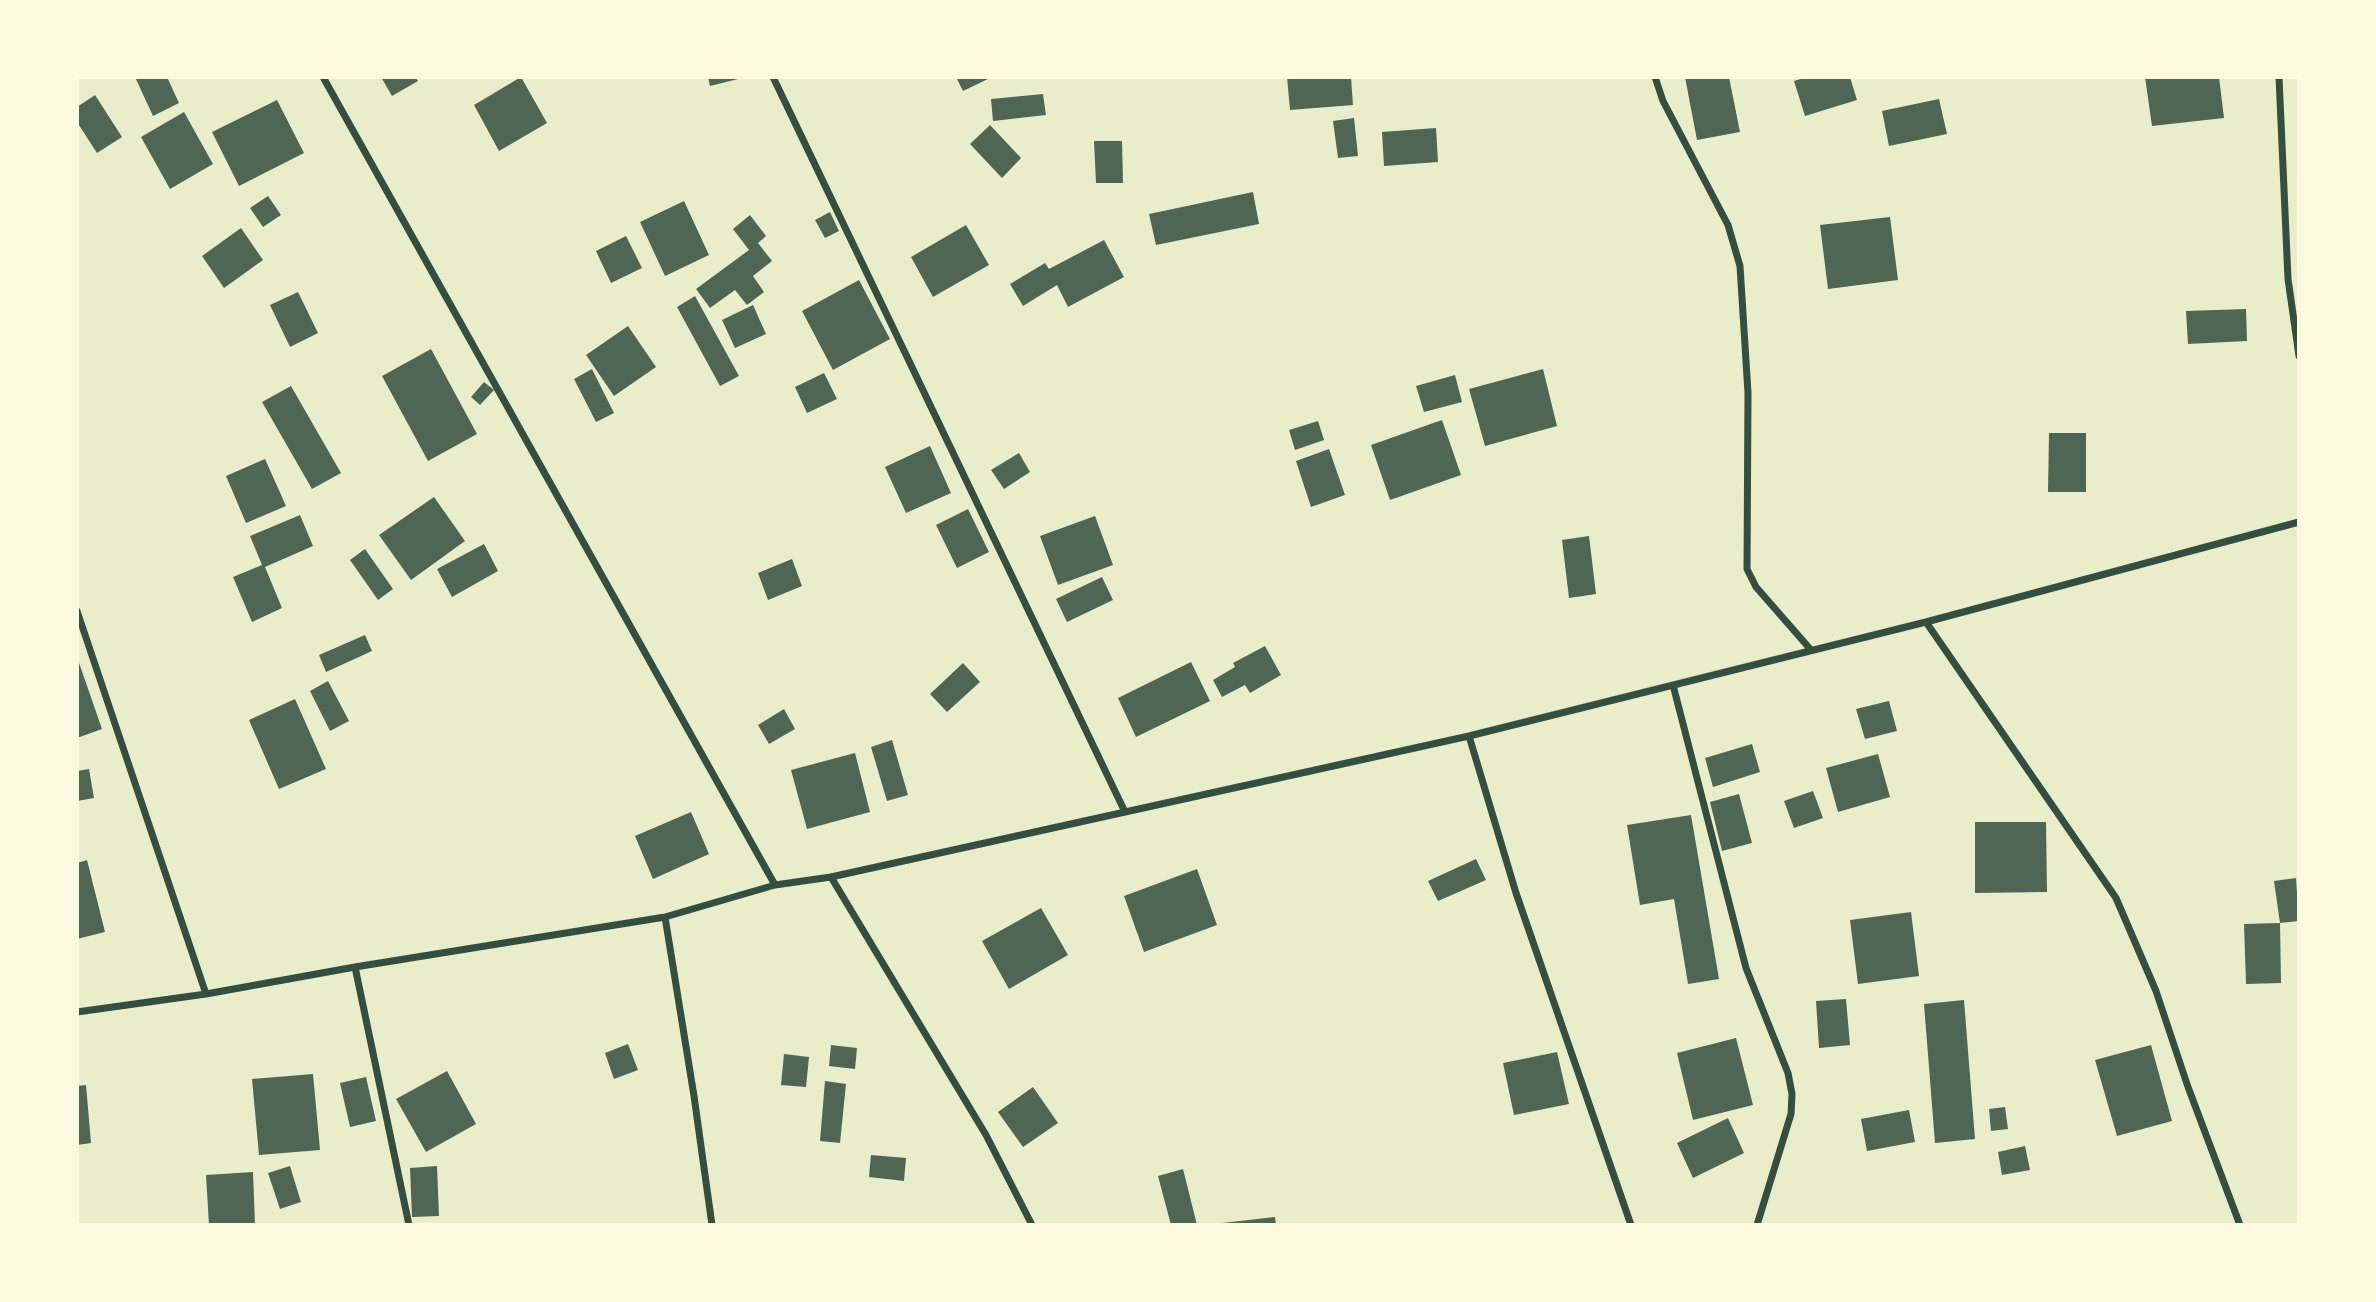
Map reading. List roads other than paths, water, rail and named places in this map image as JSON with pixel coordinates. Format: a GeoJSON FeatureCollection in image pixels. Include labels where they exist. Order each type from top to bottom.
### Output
{"type":"FeatureCollection","features":[{"type":"Feature","properties":{"kind":"street"},"geometry":{"type":"LineString","coordinates":[[323,77],[775,885]]}},
{"type":"Feature","properties":{"kind":"street"},"geometry":{"type":"LineString","coordinates":[[773,77],[1125,813]]}},
{"type":"Feature","properties":{"kind":"street"},"geometry":{"type":"LineString","coordinates":[[1655,77],[1663,102],[1728,225],[1740,266],[1748,393],[1747,569],[1756,587],[1811,650]]}},
{"type":"Feature","properties":{"kind":"street"},"geometry":{"type":"LineString","coordinates":[[2279,77],[2288,279],[2299,356]]}},
{"type":"Feature","properties":{"kind":"street"},"geometry":{"type":"LineString","coordinates":[[77,1012],[206,994],[665,917],[775,885],[831,877],[1469,736],[1926,622],[2299,522]]}},
{"type":"Feature","properties":{"kind":"street"},"geometry":{"type":"LineString","coordinates":[[77,611],[206,994]]}},
{"type":"Feature","properties":{"kind":"street"},"geometry":{"type":"LineString","coordinates":[[1926,622],[2116,898],[2156,990],[2188,1087],[2240,1225]]}},
{"type":"Feature","properties":{"kind":"street"},"geometry":{"type":"LineString","coordinates":[[1673,685],[1746,968],[1788,1073],[1792,1094],[1791,1114],[1757,1225]]}},
{"type":"Feature","properties":{"kind":"street"},"geometry":{"type":"LineString","coordinates":[[1469,736],[1516,893],[1631,1225]]}},
{"type":"Feature","properties":{"kind":"street"},"geometry":{"type":"LineString","coordinates":[[831,877],[986,1135],[1032,1225]]}},
{"type":"Feature","properties":{"kind":"street"},"geometry":{"type":"LineString","coordinates":[[665,917],[712,1225]]}},
{"type":"Feature","properties":{"kind":"street"},"geometry":{"type":"LineString","coordinates":[[355,968],[410,1225]]}}]}
